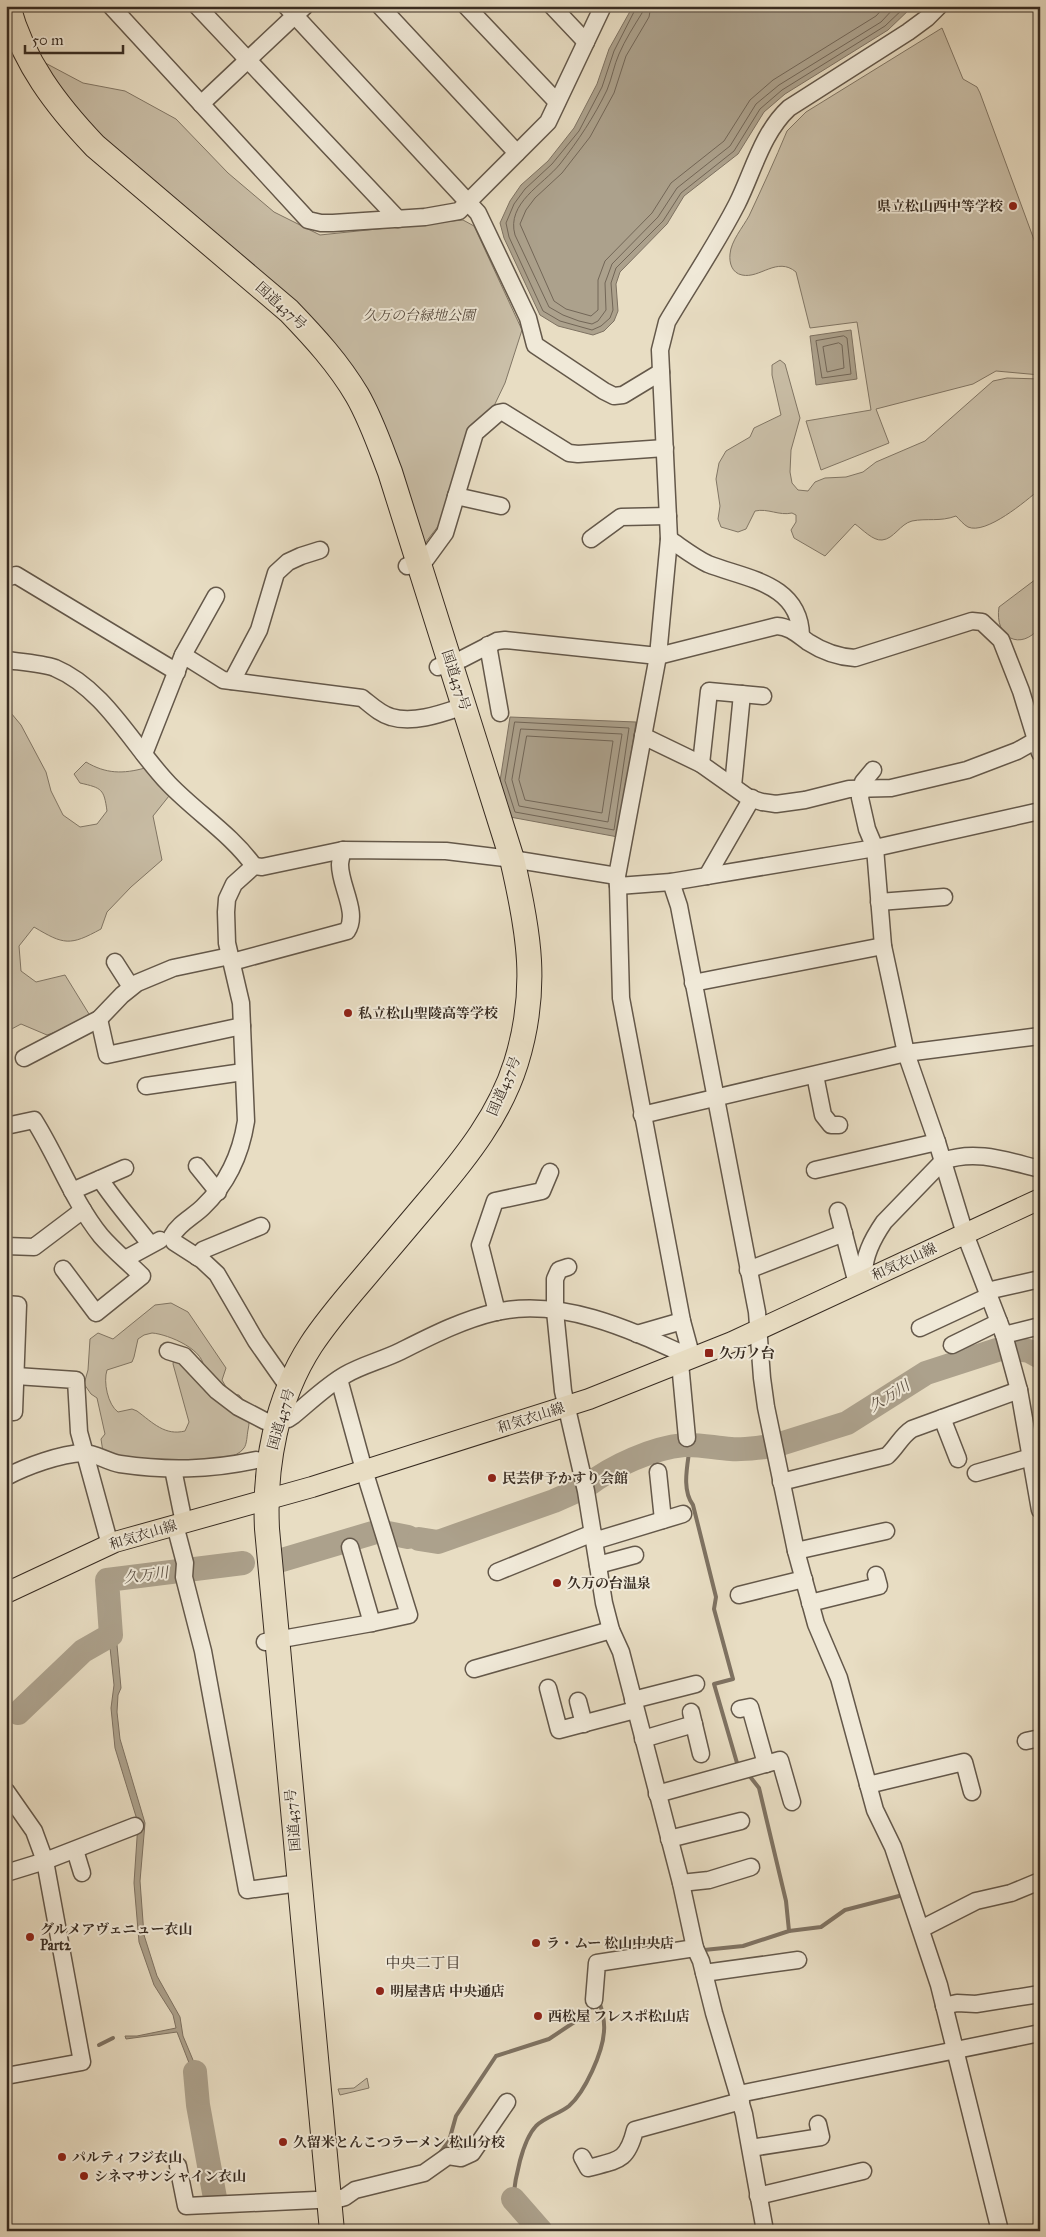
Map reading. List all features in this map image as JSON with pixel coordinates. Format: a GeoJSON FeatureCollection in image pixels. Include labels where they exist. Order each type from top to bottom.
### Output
{"type":"FeatureCollection","features":[{"type":"Feature","properties":{"kind":"highway","name":"国道437号"},"geometry":{"type":"LineString","coordinates":[[8,6],[22,48],[52,96],[71,121],[95,146],[289,311],[317,340],[342,371],[357,395],[379,442],[412,565]]}},
{"type":"Feature","properties":{"kind":"highway","name":"国道437号"},"geometry":{"type":"LineString","coordinates":[[6,42],[24,77],[42,104],[87,155],[280,320],[308,348],[346,401],[367,447],[412,565],[526,916],[531,968],[525,1022],[516,1063],[503,1094],[484,1130],[456,1168],[334,1314],[285,1382],[256,1460],[322,2200],[318,2231]]}},
{"type":"Feature","properties":{"kind":"highway","name":"国道437号"},"geometry":{"type":"LineString","coordinates":[[259,1501],[268,1470],[272,1420]]}},
{"type":"Feature","properties":{"kind":"highway","name":"国道437号"},"geometry":{"type":"LineString","coordinates":[[322,2200],[332,2231]]}},
{"type":"Feature","properties":{"kind":"main road","name":"和気衣山線"},"geometry":{"type":"LineString","coordinates":[[6,1593],[110,1545],[364,1470],[566,1407],[686,1361],[759,1330],[1040,1199]]}},
{"type":"Feature","properties":{"kind":"street"},"geometry":{"type":"LineString","coordinates":[[111,6],[308,220],[321,223],[398,219],[448,214],[459,211],[548,122],[603,6]]}},
{"type":"Feature","properties":{"kind":"street"},"geometry":{"type":"LineString","coordinates":[[197,6],[398,219]]}},
{"type":"Feature","properties":{"kind":"street"},"geometry":{"type":"LineString","coordinates":[[380,6],[517,153]]}},
{"type":"Feature","properties":{"kind":"street"},"geometry":{"type":"LineString","coordinates":[[466,6],[558,102]]}},
{"type":"Feature","properties":{"kind":"street"},"geometry":{"type":"LineString","coordinates":[[552,6],[586,42]]}},
{"type":"Feature","properties":{"kind":"street"},"geometry":{"type":"LineString","coordinates":[[687,1438],[686,1361],[682,1321],[621,998],[618,881],[658,656],[669,539],[660,350],[667,322],[721,233],[748,181],[764,142],[780,116],[789,108],[920,23],[939,6]]}},
{"type":"Feature","properties":{"kind":"street"},"geometry":{"type":"LineString","coordinates":[[201,104],[248,60],[295,9],[469,202],[484,224],[528,318],[535,345],[614,396],[632,391],[661,372]]}},
{"type":"Feature","properties":{"kind":"street"},"geometry":{"type":"LineString","coordinates":[[412,565],[431,554],[445,533],[475,433],[498,413],[503,412],[569,453],[665,448]]}},
{"type":"Feature","properties":{"kind":"street"},"geometry":{"type":"LineString","coordinates":[[456,496],[502,506]]}},
{"type":"Feature","properties":{"kind":"street"},"geometry":{"type":"LineString","coordinates":[[591,539],[621,517],[668,516]]}},
{"type":"Feature","properties":{"kind":"street"},"geometry":{"type":"LineString","coordinates":[[669,539],[706,563],[767,583],[793,607],[800,626],[801,636]]}},
{"type":"Feature","properties":{"kind":"street"},"geometry":{"type":"LineString","coordinates":[[232,681],[259,630],[276,573],[288,562],[320,550]]}},
{"type":"Feature","properties":{"kind":"street"},"geometry":{"type":"LineString","coordinates":[[6,578],[16,575],[177,672]]}},
{"type":"Feature","properties":{"kind":"street"},"geometry":{"type":"LineString","coordinates":[[144,754],[183,655],[216,596]]}},
{"type":"Feature","properties":{"kind":"street"},"geometry":{"type":"LineString","coordinates":[[445,665],[462,660],[488,645],[505,640],[658,656],[777,626],[784,626],[826,652],[841,658],[855,658],[972,621],[982,622],[992,629],[1001,640],[1021,691],[1038,744],[967,770],[891,788],[849,789],[804,800],[776,804],[752,798],[701,764],[643,736]]}},
{"type":"Feature","properties":{"kind":"street"},"geometry":{"type":"LineString","coordinates":[[488,645],[500,713]]}},
{"type":"Feature","properties":{"kind":"street"},"geometry":{"type":"LineString","coordinates":[[183,655],[223,680],[362,698],[379,712],[392,718],[419,718],[459,707]]}},
{"type":"Feature","properties":{"kind":"street"},"geometry":{"type":"LineString","coordinates":[[6,660],[54,668],[69,676],[94,696],[113,715],[170,784],[244,852],[254,866]]}},
{"type":"Feature","properties":{"kind":"street"},"geometry":{"type":"LineString","coordinates":[[701,764],[709,691],[763,696]]}},
{"type":"Feature","properties":{"kind":"street"},"geometry":{"type":"LineString","coordinates":[[733,786],[742,694]]}},
{"type":"Feature","properties":{"kind":"street"},"geometry":{"type":"LineString","coordinates":[[873,770],[867,776],[861,789],[862,808],[875,848],[883,946],[906,1053],[938,1142],[965,1234],[1001,1329],[1019,1390],[1040,1510]]}},
{"type":"Feature","properties":{"kind":"street"},"geometry":{"type":"LineString","coordinates":[[706,876],[752,798]]}},
{"type":"Feature","properties":{"kind":"street"},"geometry":{"type":"LineString","coordinates":[[125,1259],[150,1244],[172,1236],[176,1229],[218,1192],[225,1182],[244,1136],[246,1121],[241,1003],[227,943],[227,898],[234,884],[254,866],[343,850],[446,851],[506,858],[618,881],[671,882],[875,848],[1040,811]]}},
{"type":"Feature","properties":{"kind":"street"},"geometry":{"type":"LineString","coordinates":[[24,1058],[99,1019],[131,987],[173,968],[231,959],[347,931],[351,925],[351,918],[341,872],[343,850]]}},
{"type":"Feature","properties":{"kind":"street"},"geometry":{"type":"LineString","coordinates":[[671,882],[679,906],[757,1312],[762,1378],[796,1551],[816,1624],[839,1678],[875,1810],[891,1842],[921,1929],[956,2051],[1000,2231]]}},
{"type":"Feature","properties":{"kind":"street"},"geometry":{"type":"LineString","coordinates":[[879,902],[944,897]]}},
{"type":"Feature","properties":{"kind":"street"},"geometry":{"type":"LineString","coordinates":[[694,983],[883,946]]}},
{"type":"Feature","properties":{"kind":"street"},"geometry":{"type":"LineString","coordinates":[[115,962],[131,987]]}},
{"type":"Feature","properties":{"kind":"street"},"geometry":{"type":"LineString","coordinates":[[99,1019],[107,1055],[242,1026]]}},
{"type":"Feature","properties":{"kind":"street"},"geometry":{"type":"LineString","coordinates":[[642,1115],[906,1053],[1040,1036]]}},
{"type":"Feature","properties":{"kind":"street"},"geometry":{"type":"LineString","coordinates":[[146,1086],[243,1072]]}},
{"type":"Feature","properties":{"kind":"street"},"geometry":{"type":"LineString","coordinates":[[815,1074],[823,1115],[831,1125],[839,1125]]}},
{"type":"Feature","properties":{"kind":"street"},"geometry":{"type":"LineString","coordinates":[[6,1126],[34,1120],[52,1149],[83,1210],[102,1236],[142,1276],[96,1313],[63,1269]]}},
{"type":"Feature","properties":{"kind":"street"},"geometry":{"type":"LineString","coordinates":[[815,1170],[938,1142]]}},
{"type":"Feature","properties":{"kind":"street"},"geometry":{"type":"LineString","coordinates":[[861,1282],[865,1264],[877,1232],[884,1222],[943,1160],[955,1156],[992,1156],[1040,1169]]}},
{"type":"Feature","properties":{"kind":"street"},"geometry":{"type":"LineString","coordinates":[[198,1166],[218,1192]]}},
{"type":"Feature","properties":{"kind":"street"},"geometry":{"type":"LineString","coordinates":[[72,1191],[125,1168]]}},
{"type":"Feature","properties":{"kind":"street"},"geometry":{"type":"LineString","coordinates":[[497,1312],[480,1245],[495,1201],[542,1191],[550,1172]]}},
{"type":"Feature","properties":{"kind":"street"},"geometry":{"type":"LineString","coordinates":[[100,1179],[113,1200],[125,1211],[150,1244]]}},
{"type":"Feature","properties":{"kind":"street"},"geometry":{"type":"LineString","coordinates":[[6,1246],[34,1247],[83,1210]]}},
{"type":"Feature","properties":{"kind":"street"},"geometry":{"type":"LineString","coordinates":[[838,1211],[861,1282]]}},
{"type":"Feature","properties":{"kind":"street"},"geometry":{"type":"LineString","coordinates":[[198,1257],[203,1250],[261,1226]]}},
{"type":"Feature","properties":{"kind":"street"},"geometry":{"type":"LineString","coordinates":[[748,1270],[844,1233]]}},
{"type":"Feature","properties":{"kind":"street"},"geometry":{"type":"LineString","coordinates":[[172,1236],[174,1242],[198,1257],[216,1274],[256,1342],[285,1382]]}},
{"type":"Feature","properties":{"kind":"street"},"geometry":{"type":"LineString","coordinates":[[568,1267],[559,1270],[555,1279],[556,1311],[566,1407],[586,1491],[604,1603],[611,1630],[621,1652],[681,1883],[695,1948],[740,2098],[751,2148],[765,2231]]}},
{"type":"Feature","properties":{"kind":"street"},"geometry":{"type":"LineString","coordinates":[[920,1328],[988,1293],[1040,1279]]}},
{"type":"Feature","properties":{"kind":"street"},"geometry":{"type":"LineString","coordinates":[[6,1304],[18,1305],[14,1412],[6,1412]]}},
{"type":"Feature","properties":{"kind":"street"},"geometry":{"type":"LineString","coordinates":[[168,1351],[184,1356],[217,1391],[238,1407],[272,1420],[288,1419],[339,1379],[447,1329],[497,1312],[519,1310],[556,1311],[586,1315],[638,1334],[686,1361]]}},
{"type":"Feature","properties":{"kind":"street"},"geometry":{"type":"LineString","coordinates":[[638,1334],[682,1321]]}},
{"type":"Feature","properties":{"kind":"street"},"geometry":{"type":"LineString","coordinates":[[952,1345],[1001,1329],[1040,1326]]}},
{"type":"Feature","properties":{"kind":"street"},"geometry":{"type":"LineString","coordinates":[[16,1376],[76,1380],[77,1412],[84,1453],[110,1545]]}},
{"type":"Feature","properties":{"kind":"street"},"geometry":{"type":"LineString","coordinates":[[271,1641],[372,1624],[409,1615],[364,1470],[339,1379]]}},
{"type":"Feature","properties":{"kind":"street"},"geometry":{"type":"LineString","coordinates":[[781,1482],[887,1456],[904,1434],[912,1429],[1019,1390]]}},
{"type":"Feature","properties":{"kind":"street"},"geometry":{"type":"LineString","coordinates":[[942,1418],[958,1459]]}},
{"type":"Feature","properties":{"kind":"street"},"geometry":{"type":"LineString","coordinates":[[6,1477],[30,1466],[84,1453],[116,1464],[173,1469],[224,1467],[256,1460]]}},
{"type":"Feature","properties":{"kind":"street"},"geometry":{"type":"LineString","coordinates":[[976,1473],[1031,1457]]}},
{"type":"Feature","properties":{"kind":"street"},"geometry":{"type":"LineString","coordinates":[[173,1469],[184,1570],[203,1651],[247,1890],[293,1884]]}},
{"type":"Feature","properties":{"kind":"street"},"geometry":{"type":"LineString","coordinates":[[658,1472],[663,1520]]}},
{"type":"Feature","properties":{"kind":"street"},"geometry":{"type":"LineString","coordinates":[[497,1572],[593,1537],[683,1514]]}},
{"type":"Feature","properties":{"kind":"street"},"geometry":{"type":"LineString","coordinates":[[796,1551],[878,1538]]}},
{"type":"Feature","properties":{"kind":"street"},"geometry":{"type":"LineString","coordinates":[[350,1547],[361,1562],[372,1624]]}},
{"type":"Feature","properties":{"kind":"street"},"geometry":{"type":"LineString","coordinates":[[598,1565],[635,1555]]}},
{"type":"Feature","properties":{"kind":"street"},"geometry":{"type":"LineString","coordinates":[[810,1604],[879,1586],[876,1575]]}},
{"type":"Feature","properties":{"kind":"street"},"geometry":{"type":"LineString","coordinates":[[739,1595],[804,1579]]}},
{"type":"Feature","properties":{"kind":"street"},"geometry":{"type":"LineString","coordinates":[[474,1669],[562,1650],[611,1630]]}},
{"type":"Feature","properties":{"kind":"street"},"geometry":{"type":"LineString","coordinates":[[552,1690],[559,1730],[584,1724],[696,1684]]}},
{"type":"Feature","properties":{"kind":"street"},"geometry":{"type":"LineString","coordinates":[[578,1701],[584,1724]]}},
{"type":"Feature","properties":{"kind":"street"},"geometry":{"type":"LineString","coordinates":[[740,1709],[750,1707],[766,1764]]}},
{"type":"Feature","properties":{"kind":"street"},"geometry":{"type":"LineString","coordinates":[[643,1739],[693,1718],[701,1754]]}},
{"type":"Feature","properties":{"kind":"street"},"geometry":{"type":"LineString","coordinates":[[657,1794],[780,1760],[793,1781],[792,1802]]}},
{"type":"Feature","properties":{"kind":"street"},"geometry":{"type":"LineString","coordinates":[[868,1785],[964,1762],[972,1792]]}},
{"type":"Feature","properties":{"kind":"street"},"geometry":{"type":"LineString","coordinates":[[6,1791],[34,1831],[45,1861],[68,1975],[82,2062],[6,2076]]}},
{"type":"Feature","properties":{"kind":"street"},"geometry":{"type":"LineString","coordinates":[[669,1839],[741,1821]]}},
{"type":"Feature","properties":{"kind":"street"},"geometry":{"type":"LineString","coordinates":[[6,1873],[45,1861],[135,1826]]}},
{"type":"Feature","properties":{"kind":"street"},"geometry":{"type":"LineString","coordinates":[[75,1850],[82,1873]]}},
{"type":"Feature","properties":{"kind":"street"},"geometry":{"type":"LineString","coordinates":[[681,1883],[709,1880],[751,1867]]}},
{"type":"Feature","properties":{"kind":"street"},"geometry":{"type":"LineString","coordinates":[[921,1929],[976,1901],[1011,1893],[1040,1882]]}},
{"type":"Feature","properties":{"kind":"street"},"geometry":{"type":"LineString","coordinates":[[594,2000],[597,1963],[695,1948]]}},
{"type":"Feature","properties":{"kind":"street"},"geometry":{"type":"LineString","coordinates":[[704,1973],[798,1960]]}},
{"type":"Feature","properties":{"kind":"street"},"geometry":{"type":"LineString","coordinates":[[944,2006],[957,2003],[976,2004],[1040,1994]]}},
{"type":"Feature","properties":{"kind":"street"},"geometry":{"type":"LineString","coordinates":[[582,2157],[588,2168],[614,2161],[624,2156],[630,2148],[635,2130],[668,2127],[740,2098],[1040,2033]]}},
{"type":"Feature","properties":{"kind":"street"},"geometry":{"type":"LineString","coordinates":[[178,2166],[186,2206],[322,2200],[345,2197],[354,2190],[412,2178],[424,2173],[448,2156],[462,2158],[472,2153],[507,2102]]}},
{"type":"Feature","properties":{"kind":"street"},"geometry":{"type":"LineString","coordinates":[[751,2148],[821,2137],[818,2124]]}},
{"type":"Feature","properties":{"kind":"street"},"geometry":{"type":"LineString","coordinates":[[758,2196],[814,2176],[863,2171]]}},
{"type":"Feature","properties":{"kind":"green space"},"geometry":{"type":"Polygon","coordinates":[[[942,28],[963,79],[977,87],[980,93],[1040,256],[1040,375],[996,371],[973,384],[876,409],[889,443],[821,470],[806,421],[871,410],[857,322],[810,328],[796,272],[782,266],[755,274],[739,274],[731,264],[731,249],[749,216],[787,131],[806,112],[942,28]]]}},
{"type":"Feature","properties":{"kind":"green space","name":"久万の台緑地公園"},"geometry":{"type":"Polygon","coordinates":[[[34,57],[83,83],[125,91],[176,119],[228,173],[274,212],[320,235],[463,220],[474,226],[522,330],[505,383],[494,406],[468,428],[439,525],[422,547],[355,373],[127,162],[59,94],[34,57]]]}},
{"type":"Feature","properties":{"kind":"green space"},"geometry":{"type":"Polygon","coordinates":[[[780,360],[785,364],[800,418],[791,450],[790,472],[792,483],[798,490],[808,491],[815,482],[825,478],[846,477],[863,472],[876,462],[925,441],[993,381],[1007,378],[1040,379],[1040,489],[1005,516],[995,522],[976,528],[966,526],[956,516],[944,519],[918,520],[904,525],[890,537],[879,540],[871,537],[855,524],[825,556],[794,538],[791,530],[796,522],[796,515],[792,513],[783,514],[760,510],[755,511],[746,529],[738,532],[721,527],[718,519],[720,506],[716,479],[719,463],[726,451],[750,437],[754,428],[781,415],[772,375],[772,365],[780,360]]]}},
{"type":"Feature","properties":{"kind":"green space"},"geometry":{"type":"Polygon","coordinates":[[[1040,576],[1040,627],[1033,635],[1025,639],[1017,640],[1010,638],[1001,627],[999,607],[1040,576]]]}},
{"type":"Feature","properties":{"kind":"green space"},"geometry":{"type":"Polygon","coordinates":[[[6,707],[21,725],[46,772],[51,791],[63,815],[80,827],[97,824],[107,811],[105,798],[101,791],[93,786],[80,783],[74,774],[86,762],[101,769],[115,772],[145,768],[169,796],[153,816],[162,860],[131,887],[107,912],[101,929],[74,941],[67,941],[60,940],[34,927],[19,946],[21,971],[36,982],[65,975],[89,1014],[80,1023],[47,1035],[21,1024],[6,1032],[6,707]]]}},
{"type":"Feature","properties":{"kind":"green space"},"geometry":{"type":"Polygon","coordinates":[[[171,1303],[188,1312],[226,1368],[222,1380],[230,1394],[239,1395],[245,1402],[249,1420],[246,1442],[244,1448],[236,1455],[222,1459],[185,1462],[117,1458],[103,1452],[101,1439],[105,1434],[97,1398],[91,1394],[84,1384],[88,1370],[90,1339],[98,1333],[113,1339],[155,1305],[171,1303]],[[152,1333],[138,1339],[132,1362],[107,1370],[107,1393],[114,1409],[118,1412],[132,1409],[165,1430],[171,1432],[185,1431],[189,1422],[173,1364],[174,1359],[203,1370],[203,1363],[193,1350],[176,1340],[152,1333]]]}},
{"type":"Feature","properties":{"kind":"green space"},"geometry":{"type":"Polygon","coordinates":[[[367,2078],[369,2088],[340,2095],[338,2089],[354,2088],[367,2078]]]}},
{"type":"Feature","properties":{"kind":"water"},"geometry":{"type":"Polygon","coordinates":[[[633,6],[913,6],[888,30],[785,94],[764,112],[738,154],[684,196],[667,224],[620,272],[616,284],[618,311],[614,321],[604,331],[593,335],[558,326],[540,315],[504,238],[500,223],[510,201],[521,185],[548,161],[574,128],[597,84],[609,49],[633,6]]]}},
{"type":"Feature","properties":{"kind":"water"},"geometry":{"type":"Polygon","coordinates":[[[851,330],[857,379],[816,385],[810,336],[851,330]]]}},
{"type":"Feature","properties":{"kind":"water"},"geometry":{"type":"Polygon","coordinates":[[[510,717],[636,722],[618,837],[510,817],[500,781],[510,717]]]}},
{"type":"Feature","properties":{"kind":"water"},"geometry":{"type":"Polygon","coordinates":[[[116,1634],[121,1688],[118,1695],[117,1712],[120,1739],[145,1823],[140,1881],[144,1935],[157,1976],[180,2017],[183,2036],[198,2072],[201,2086],[201,2105],[196,2105],[191,2068],[177,2032],[126,2039],[125,2036],[137,2036],[176,2028],[173,2015],[154,1985],[139,1942],[134,1883],[138,1823],[115,1748],[111,1708],[114,1685],[109,1638],[116,1634]]]}},
{"type":"Feature","properties":{"kind":"waterway","name":"久万川"},"geometry":{"type":"LineString","coordinates":[[780,1444],[847,1423],[926,1373],[1000,1349]]}},
{"type":"Feature","properties":{"kind":"waterway","name":"久万川"},"geometry":{"type":"LineString","coordinates":[[1016,1349],[1029,1351],[1040,1357]]}},
{"type":"Feature","properties":{"kind":"waterway","name":"久万川"},"geometry":{"type":"LineString","coordinates":[[588,1485],[609,1471],[633,1459],[672,1447],[684,1445],[735,1449],[765,1447]]}},
{"type":"Feature","properties":{"kind":"waterway"},"geometry":{"type":"LineString","coordinates":[[690,1445],[686,1476],[687,1492],[693,1505],[716,1597],[714,1609],[733,1679],[714,1684],[737,1763],[741,1765]]}},
{"type":"Feature","properties":{"kind":"waterway","name":"久万川"},"geometry":{"type":"LineString","coordinates":[[419,1539],[438,1542],[554,1501],[581,1489]]}},
{"type":"Feature","properties":{"kind":"waterway","name":"久万川"},"geometry":{"type":"LineString","coordinates":[[282,1560],[376,1532]]}},
{"type":"Feature","properties":{"kind":"waterway","name":"久万川"},"geometry":{"type":"LineString","coordinates":[[388,1533],[408,1537]]}},
{"type":"Feature","properties":{"kind":"waterway","name":"久万川"},"geometry":{"type":"LineString","coordinates":[[18,1713],[83,1651],[111,1635],[107,1580],[243,1563]]}},
{"type":"Feature","properties":{"kind":"waterway"},"geometry":{"type":"LineString","coordinates":[[704,1950],[743,1946],[789,1931],[786,1901],[759,1788],[748,1774]]}},
{"type":"Feature","properties":{"kind":"waterway"},"geometry":{"type":"LineString","coordinates":[[789,1931],[821,1927],[845,1910],[903,1895]]}},
{"type":"Feature","properties":{"kind":"waterway"},"geometry":{"type":"LineString","coordinates":[[513,2199],[520,2161],[531,2133],[536,2126],[569,2106],[575,2100],[587,2082],[597,2060],[604,2031],[604,2019],[599,2001]]}},
{"type":"Feature","properties":{"kind":"waterway"},"geometry":{"type":"LineString","coordinates":[[440,2153],[449,2141],[456,2116],[496,2056],[549,2039],[579,2019],[593,2005]]}},
{"type":"Feature","properties":{"kind":"waterway"},"geometry":{"type":"LineString","coordinates":[[99,2045],[113,2038]]}},
{"type":"Feature","properties":{"kind":"waterway"},"geometry":{"type":"LineString","coordinates":[[195,2072],[198,2105],[215,2198]]}},
{"type":"Feature","properties":{"kind":"waterway"},"geometry":{"type":"LineString","coordinates":[[513,2199],[541,2231]]}},
{"type":"Feature","properties":{"kind":"place","name":"県立松山西中等学校"},"geometry":{"type":"Point","coordinates":[1013,206]}},
{"type":"Feature","properties":{"kind":"place","name":"私立松山聖陵高等学校"},"geometry":{"type":"Point","coordinates":[348,1013]}},
{"type":"Feature","properties":{"kind":"place","name":"久万ノ台"},"geometry":{"type":"Point","coordinates":[709,1353]}},
{"type":"Feature","properties":{"kind":"place","name":"民芸伊予かすり会館"},"geometry":{"type":"Point","coordinates":[492,1478]}},
{"type":"Feature","properties":{"kind":"place","name":"久万の台温泉"},"geometry":{"type":"Point","coordinates":[557,1583]}},
{"type":"Feature","properties":{"kind":"place","name":"グルメアヴェニュー衣山 Part2"},"geometry":{"type":"Point","coordinates":[30,1937]}},
{"type":"Feature","properties":{"kind":"place","name":"ラ・ムー 松山中央店"},"geometry":{"type":"Point","coordinates":[536,1943]}},
{"type":"Feature","properties":{"kind":"place","name":"明屋書店 中央通店"},"geometry":{"type":"Point","coordinates":[380,1991]}},
{"type":"Feature","properties":{"kind":"place","name":"西松屋 フレスポ松山店"},"geometry":{"type":"Point","coordinates":[538,2016]}},
{"type":"Feature","properties":{"kind":"place","name":"久留米とんこつラーメン 松山分校"},"geometry":{"type":"Point","coordinates":[283,2142]}},
{"type":"Feature","properties":{"kind":"place","name":"パルティフジ衣山"},"geometry":{"type":"Point","coordinates":[62,2157]}},
{"type":"Feature","properties":{"kind":"place","name":"シネマサンシャイン衣山"},"geometry":{"type":"Point","coordinates":[84,2176]}},
{"type":"Feature","properties":{"kind":"district","name":"中央二丁目"},"geometry":{"type":"Point","coordinates":[423,1963]}}]}
